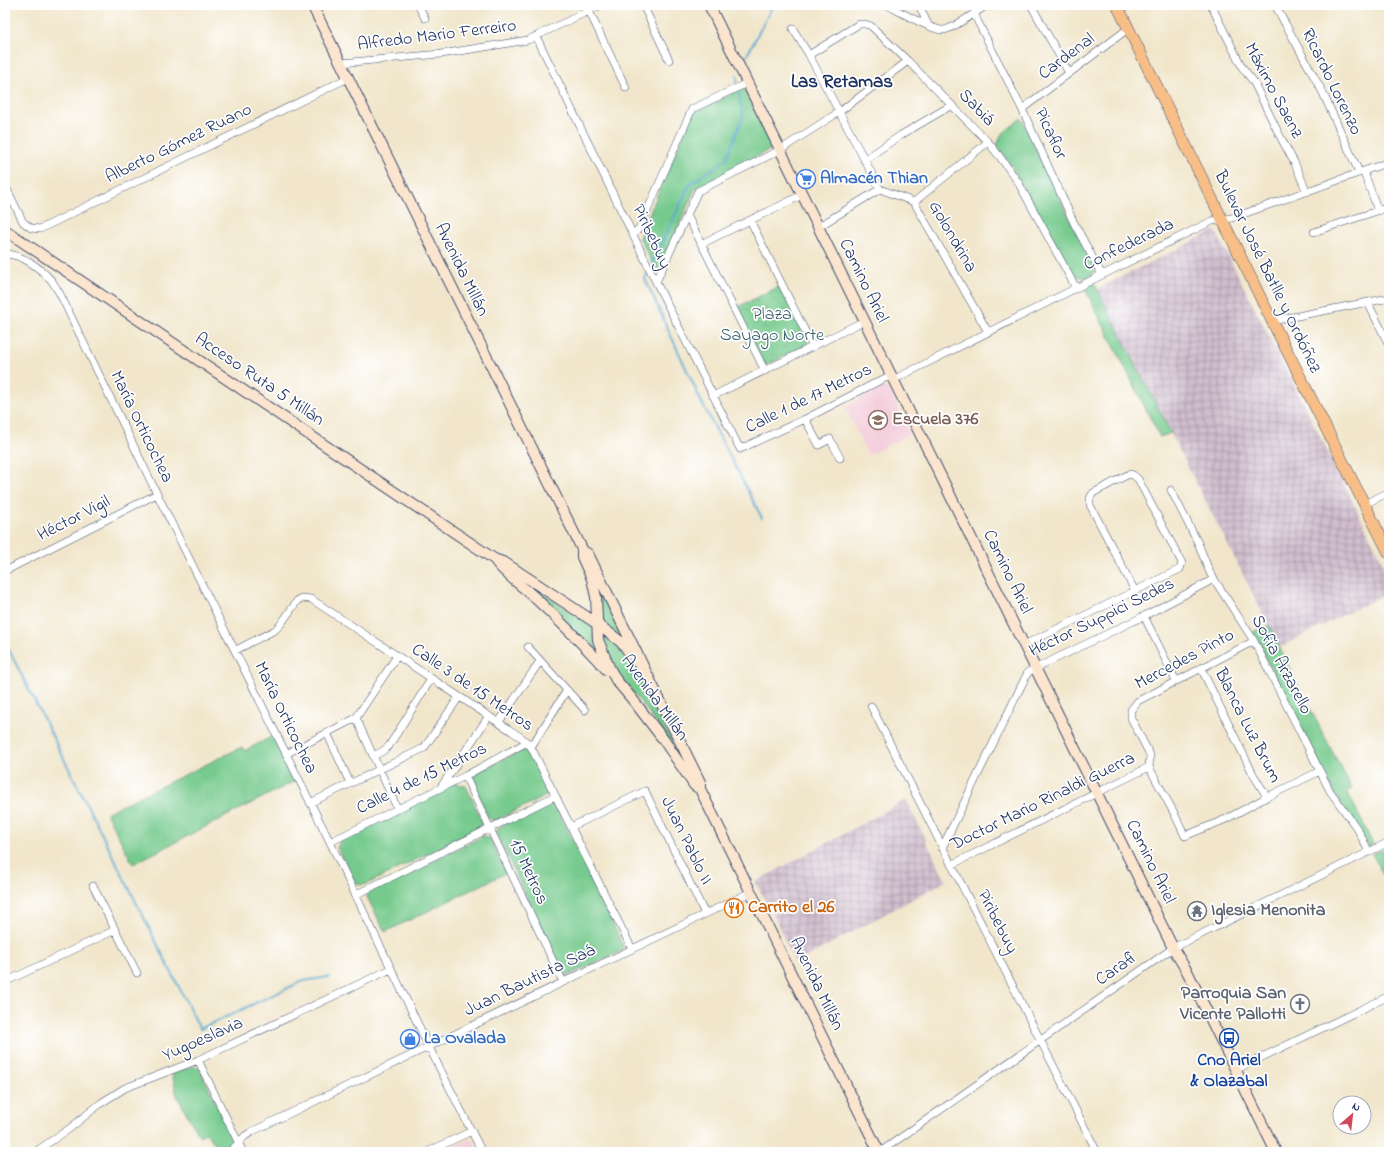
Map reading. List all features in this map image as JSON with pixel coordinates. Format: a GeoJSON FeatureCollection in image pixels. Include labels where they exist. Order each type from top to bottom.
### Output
{"type":"FeatureCollection","features":[{"type":"Feature","properties":{"kind":"main road","name":"Bulevar José Batlle y Ordóñez"},"geometry":{"type":"LineString","coordinates":[[1117,5],[1272,321],[1389,553]]}},
{"type":"Feature","properties":{"kind":"street","name":"Avenida Millán"},"geometry":{"type":"LineString","coordinates":[[312,5],[582,549],[588,554],[700,782],[700,789],[880,1152]]}},
{"type":"Feature","properties":{"kind":"street"},"geometry":{"type":"LineString","coordinates":[[418,5],[425,18]]}},
{"type":"Feature","properties":{"kind":"street"},"geometry":{"type":"LineString","coordinates":[[536,36],[601,5]]}},
{"type":"Feature","properties":{"kind":"street"},"geometry":{"type":"LineString","coordinates":[[643,5],[669,60]]}},
{"type":"Feature","properties":{"kind":"street","name":"Camino Ariel"},"geometry":{"type":"LineString","coordinates":[[709,5],[1173,948],[1188,973],[1276,1152]]}},
{"type":"Feature","properties":{"kind":"street"},"geometry":{"type":"LineString","coordinates":[[887,5],[910,18],[938,30],[945,30],[987,5]]}},
{"type":"Feature","properties":{"kind":"street"},"geometry":{"type":"LineString","coordinates":[[919,5],[928,25]]}},
{"type":"Feature","properties":{"kind":"street","name":"Picaflor"},"geometry":{"type":"LineString","coordinates":[[974,5],[976,9],[974,13],[1022,109],[1074,222],[1102,275]]}},
{"type":"Feature","properties":{"kind":"street"},"geometry":{"type":"LineString","coordinates":[[1031,5],[1069,74]]}},
{"type":"Feature","properties":{"kind":"street","name":"Máximo Saenz"},"geometry":{"type":"LineString","coordinates":[[1211,5],[1242,67],[1253,82],[1294,162],[1306,192]]}},
{"type":"Feature","properties":{"kind":"street","name":"Ricardo Lorenzo"},"geometry":{"type":"LineString","coordinates":[[1275,5],[1322,91],[1378,211]]}},
{"type":"Feature","properties":{"kind":"street"},"geometry":{"type":"LineString","coordinates":[[589,11],[626,88]]}},
{"type":"Feature","properties":{"kind":"street","name":"Sabiá"},"geometry":{"type":"LineString","coordinates":[[810,55],[859,24],[871,26],[988,142],[1000,157],[1018,182],[1076,288]]}},
{"type":"Feature","properties":{"kind":"street","name":"Cardenal"},"geometry":{"type":"LineString","coordinates":[[1022,109],[1129,28]]}},
{"type":"Feature","properties":{"kind":"street"},"geometry":{"type":"LineString","coordinates":[[794,29],[810,55],[880,189],[818,227]]}},
{"type":"Feature","properties":{"kind":"street","name":"Alfredo Mario Ferreiro"},"geometry":{"type":"LineString","coordinates":[[341,63],[441,54],[528,40],[536,36]]}},
{"type":"Feature","properties":{"kind":"street","name":"Piribebuy"},"geometry":{"type":"LineString","coordinates":[[536,36],[634,234],[656,282],[740,449]]}},
{"type":"Feature","properties":{"kind":"street"},"geometry":{"type":"LineString","coordinates":[[656,282],[698,191],[780,150],[839,112],[908,61]]}},
{"type":"Feature","properties":{"kind":"street","name":"Alberto Gómez Ruano"},"geometry":{"type":"LineString","coordinates":[[5,185],[24,222],[31,228],[40,230],[348,78]]}},
{"type":"Feature","properties":{"kind":"street"},"geometry":{"type":"LineString","coordinates":[[634,234],[640,227],[692,110],[747,83]]}},
{"type":"Feature","properties":{"kind":"street"},"geometry":{"type":"LineString","coordinates":[[864,160],[901,135],[952,106]]}},
{"type":"Feature","properties":{"kind":"street"},"geometry":{"type":"LineString","coordinates":[[914,202],[988,142]]}},
{"type":"Feature","properties":{"kind":"street","name":"Confederada"},"geometry":{"type":"LineString","coordinates":[[892,377],[898,377],[1212,221],[1232,218],[1389,162]]}},
{"type":"Feature","properties":{"kind":"street","name":"Golondrina"},"geometry":{"type":"LineString","coordinates":[[880,189],[914,202],[988,332]]}},
{"type":"Feature","properties":{"kind":"street"},"geometry":{"type":"LineString","coordinates":[[701,244],[802,195]]}},
{"type":"Feature","properties":{"kind":"street"},"geometry":{"type":"LineString","coordinates":[[1314,232],[1389,207]]}},
{"type":"Feature","properties":{"kind":"street"},"geometry":{"type":"LineString","coordinates":[[686,215],[765,371]]}},
{"type":"Feature","properties":{"kind":"street"},"geometry":{"type":"LineString","coordinates":[[750,220],[813,347]]}},
{"type":"Feature","properties":{"kind":"street","name":"Acceso Ruta 5 Millán"},"geometry":{"type":"LineString","coordinates":[[5,230],[494,559],[505,563],[596,624],[621,642],[646,673]]}},
{"type":"Feature","properties":{"kind":"street","name":"María Orticochea"},"geometry":{"type":"LineString","coordinates":[[5,254],[20,257],[39,269],[52,281],[61,296],[157,494],[236,650],[429,1047],[482,1152]]}},
{"type":"Feature","properties":{"kind":"street"},"geometry":{"type":"LineString","coordinates":[[1272,321],[1389,298]]}},
{"type":"Feature","properties":{"kind":"street"},"geometry":{"type":"LineString","coordinates":[[1368,303],[1389,346]]}},
{"type":"Feature","properties":{"kind":"street"},"geometry":{"type":"LineString","coordinates":[[713,396],[864,321]]}},
{"type":"Feature","properties":{"kind":"street","name":"Calle 1 de 17 Metros"},"geometry":{"type":"LineString","coordinates":[[740,449],[805,419],[885,378],[892,377]]}},
{"type":"Feature","properties":{"kind":"street"},"geometry":{"type":"LineString","coordinates":[[805,419],[819,444],[830,439],[840,458]]}},
{"type":"Feature","properties":{"kind":"street"},"geometry":{"type":"LineString","coordinates":[[1024,645],[1136,591],[1180,569],[1182,563],[1138,479],[1134,475],[1129,474],[1093,493],[1090,498],[1090,504],[1136,591]]}},
{"type":"Feature","properties":{"kind":"street","name":"Sofía Arzarello"},"geometry":{"type":"LineString","coordinates":[[1171,490],[1198,543],[1204,560],[1214,579],[1254,641],[1330,791],[1358,830],[1369,852]]}},
{"type":"Feature","properties":{"kind":"street"},"geometry":{"type":"LineString","coordinates":[[1365,504],[1389,492]]}},
{"type":"Feature","properties":{"kind":"street","name":"Héctor Vigil"},"geometry":{"type":"LineString","coordinates":[[5,571],[157,494]]}},
{"type":"Feature","properties":{"kind":"street","name":"Avenida Millán"},"geometry":{"type":"LineString","coordinates":[[582,549],[582,557],[592,579],[596,597],[596,624],[598,640],[603,654],[616,680],[663,739],[694,785],[700,789]]}},
{"type":"Feature","properties":{"kind":"street","name":"Acceso Ruta 5 Millán"},"geometry":{"type":"LineString","coordinates":[[494,559],[500,568],[531,594],[569,630],[616,680]]}},
{"type":"Feature","properties":{"kind":"street","name":"Héctor Suppici Sedes"},"geometry":{"type":"LineString","coordinates":[[942,848],[1028,672],[1144,616],[1214,579]]}},
{"type":"Feature","properties":{"kind":"street","name":"Calle 3 de 15 Metros"},"geometry":{"type":"LineString","coordinates":[[236,650],[276,630],[296,600],[301,598],[311,599],[458,697],[499,722],[529,744],[632,950]]}},
{"type":"Feature","properties":{"kind":"street"},"geometry":{"type":"LineString","coordinates":[[1144,616],[1176,681]]}},
{"type":"Feature","properties":{"kind":"street","name":"Mercedes Pinto"},"geometry":{"type":"LineString","coordinates":[[1149,767],[1150,755],[1130,718],[1132,708],[1138,701],[1254,641]]}},
{"type":"Feature","properties":{"kind":"street"},"geometry":{"type":"LineString","coordinates":[[528,648],[585,710]]}},
{"type":"Feature","properties":{"kind":"street"},"geometry":{"type":"LineString","coordinates":[[286,754],[356,718],[397,656]]}},
{"type":"Feature","properties":{"kind":"street"},"geometry":{"type":"LineString","coordinates":[[499,722],[540,661]]}},
{"type":"Feature","properties":{"kind":"street","name":"Blanca Luz Brum"},"geometry":{"type":"LineString","coordinates":[[1201,668],[1253,774],[1267,797]]}},
{"type":"Feature","properties":{"kind":"street"},"geometry":{"type":"LineString","coordinates":[[373,756],[389,746],[431,679]]}},
{"type":"Feature","properties":{"kind":"street"},"geometry":{"type":"LineString","coordinates":[[529,744],[567,690]]}},
{"type":"Feature","properties":{"kind":"street"},"geometry":{"type":"LineString","coordinates":[[310,803],[424,748],[458,697]]}},
{"type":"Feature","properties":{"kind":"street","name":"Piribebuy"},"geometry":{"type":"LineString","coordinates":[[871,706],[1097,1152]]}},
{"type":"Feature","properties":{"kind":"street"},"geometry":{"type":"LineString","coordinates":[[441,787],[489,716]]}},
{"type":"Feature","properties":{"kind":"street"},"geometry":{"type":"LineString","coordinates":[[356,718],[397,808]]}},
{"type":"Feature","properties":{"kind":"street"},"geometry":{"type":"LineString","coordinates":[[327,733],[350,783]]}},
{"type":"Feature","properties":{"kind":"street","name":"Calle 4 de 15 Metros"},"geometry":{"type":"LineString","coordinates":[[330,842],[529,744]]}},
{"type":"Feature","properties":{"kind":"street"},"geometry":{"type":"LineString","coordinates":[[1149,767],[1185,836],[1226,819],[1320,771]]}},
{"type":"Feature","properties":{"kind":"street","name":"Doctor Mario Rinaldi Guerra"},"geometry":{"type":"LineString","coordinates":[[951,864],[1149,767]]}},
{"type":"Feature","properties":{"kind":"street","name":"15 Metros"},"geometry":{"type":"LineString","coordinates":[[465,776],[563,982]]}},
{"type":"Feature","properties":{"kind":"street","name":"Juan Pablo II"},"geometry":{"type":"LineString","coordinates":[[571,827],[646,791],[705,914]]}},
{"type":"Feature","properties":{"kind":"street"},"geometry":{"type":"LineString","coordinates":[[355,895],[555,796]]}},
{"type":"Feature","properties":{"kind":"street","name":"Carafi"},"geometry":{"type":"LineString","coordinates":[[880,1152],[1173,948],[1389,842]]}},
{"type":"Feature","properties":{"kind":"street"},"geometry":{"type":"LineString","coordinates":[[93,886],[137,973]]}},
{"type":"Feature","properties":{"kind":"street","name":"Juan Bautista Saá"},"geometry":{"type":"LineString","coordinates":[[230,1152],[238,1142],[253,1131],[751,892]]}},
{"type":"Feature","properties":{"kind":"street"},"geometry":{"type":"LineString","coordinates":[[5,982],[115,930]]}},
{"type":"Feature","properties":{"kind":"street","name":"Yugoeslavia"},"geometry":{"type":"LineString","coordinates":[[35,1152],[69,1129],[101,1103],[125,1088],[198,1060],[391,969]]}},
{"type":"Feature","properties":{"kind":"street"},"geometry":{"type":"LineString","coordinates":[[1235,1070],[1389,996]]}},
{"type":"Feature","properties":{"kind":"street"},"geometry":{"type":"LineString","coordinates":[[198,1060],[243,1152]]}},
{"type":"Feature","properties":{"kind":"street"},"geometry":{"type":"LineString","coordinates":[[427,1152],[472,1131]]}},
{"type":"Feature","properties":{"kind":"shaded area"},"geometry":{"type":"Polygon","coordinates":[[[1215,230],[1389,575],[1389,592],[1280,647],[1097,289],[1215,230]]]}},
{"type":"Feature","properties":{"kind":"shaded area","name":"Escuela 376"},"geometry":{"type":"Polygon","coordinates":[[[883,387],[889,389],[910,434],[868,455],[845,407],[883,387]]]}},
{"type":"Feature","properties":{"kind":"shaded area"},"geometry":{"type":"Polygon","coordinates":[[[906,800],[946,881],[795,963],[775,918],[755,882],[906,800]]]}},
{"type":"Feature","properties":{"kind":"shaded area"},"geometry":{"type":"Polygon","coordinates":[[[472,1138],[478,1152],[442,1152],[472,1138]]]}},
{"type":"Feature","properties":{"kind":"green space"},"geometry":{"type":"Polygon","coordinates":[[[741,89],[745,90],[773,148],[695,189],[661,266],[656,269],[640,238],[640,235],[693,113],[741,89]]]}},
{"type":"Feature","properties":{"kind":"green space"},"geometry":{"type":"Polygon","coordinates":[[[1020,119],[1022,119],[1094,267],[1095,270],[1088,277],[1078,277],[1071,274],[1013,169],[997,146],[1001,135],[1020,119]]]}},
{"type":"Feature","properties":{"kind":"green space"},"geometry":{"type":"Polygon","coordinates":[[[1094,282],[1171,433],[1160,437],[1084,287],[1094,282]]]}},
{"type":"Feature","properties":{"kind":"green space","name":"Plaza Sayago Norte"},"geometry":{"type":"Polygon","coordinates":[[[780,286],[808,343],[807,345],[767,365],[764,364],[736,308],[780,286]]]}},
{"type":"Feature","properties":{"kind":"green space"},"geometry":{"type":"Polygon","coordinates":[[[508,569],[593,627],[602,660],[508,569]]]}},
{"type":"Feature","properties":{"kind":"green space"},"geometry":{"type":"Polygon","coordinates":[[[598,586],[620,632],[617,635],[599,623],[598,586]]]}},
{"type":"Feature","properties":{"kind":"green space"},"geometry":{"type":"Polygon","coordinates":[[[1269,625],[1293,676],[1352,789],[1347,791],[1373,844],[1369,847],[1335,795],[1253,632],[1269,625]]]}},
{"type":"Feature","properties":{"kind":"green space"},"geometry":{"type":"Polygon","coordinates":[[[600,631],[617,644],[629,659],[678,753],[611,665],[600,631]]]}},
{"type":"Feature","properties":{"kind":"green space"},"geometry":{"type":"Polygon","coordinates":[[[273,736],[295,781],[133,864],[106,813],[242,747],[244,751],[273,736]]]}},
{"type":"Feature","properties":{"kind":"green space"},"geometry":{"type":"Polygon","coordinates":[[[523,750],[530,752],[548,789],[546,796],[494,821],[488,817],[471,780],[477,772],[523,750]]]}},
{"type":"Feature","properties":{"kind":"green space"},"geometry":{"type":"Polygon","coordinates":[[[455,783],[466,786],[482,821],[480,828],[367,884],[362,885],[355,883],[337,848],[340,841],[455,783]]]}},
{"type":"Feature","properties":{"kind":"green space"},"geometry":{"type":"Polygon","coordinates":[[[548,803],[556,806],[623,945],[623,949],[620,952],[566,976],[563,973],[496,833],[499,827],[548,803]]]}},
{"type":"Feature","properties":{"kind":"green space"},"geometry":{"type":"Polygon","coordinates":[[[483,836],[490,839],[506,873],[385,932],[367,897],[368,893],[483,836]]]}},
{"type":"Feature","properties":{"kind":"green space"},"geometry":{"type":"Polygon","coordinates":[[[1383,850],[1389,860],[1389,886],[1372,854],[1383,850]]]}},
{"type":"Feature","properties":{"kind":"green space"},"geometry":{"type":"Polygon","coordinates":[[[193,1066],[199,1067],[233,1139],[225,1152],[222,1152],[206,1133],[199,1136],[177,1096],[172,1074],[193,1066]]]}},
{"type":"Feature","properties":{"kind":"waterway"},"geometry":{"type":"LineString","coordinates":[[743,63],[773,5]]}},
{"type":"Feature","properties":{"kind":"waterway"},"geometry":{"type":"LineString","coordinates":[[737,76],[737,82]]}},
{"type":"Feature","properties":{"kind":"waterway"},"geometry":{"type":"LineString","coordinates":[[652,263],[690,184],[726,160],[743,116],[739,93]]}},
{"type":"Feature","properties":{"kind":"waterway"},"geometry":{"type":"LineString","coordinates":[[647,274],[645,279],[701,401],[762,518]]}},
{"type":"Feature","properties":{"kind":"waterway"},"geometry":{"type":"LineString","coordinates":[[5,642],[200,1029],[303,981],[329,977]]}},
{"type":"Feature","properties":{"kind":"place","name":"Almacén Thian"},"geometry":{"type":"Point","coordinates":[806,179]}},
{"type":"Feature","properties":{"kind":"place","name":"Escuela 376"},"geometry":{"type":"Point","coordinates":[878,420]}},
{"type":"Feature","properties":{"kind":"place","name":"Carrito el 26"},"geometry":{"type":"Point","coordinates":[734,908]}},
{"type":"Feature","properties":{"kind":"place","name":"Iglesia Menonita"},"geometry":{"type":"Point","coordinates":[1197,911]}},
{"type":"Feature","properties":{"kind":"place","name":"Parroquia San Vicente Pallotti"},"geometry":{"type":"Point","coordinates":[1300,1004]}},
{"type":"Feature","properties":{"kind":"place","name":"Cno Ariel & Olazabal"},"geometry":{"type":"Point","coordinates":[1229,1038]}},
{"type":"Feature","properties":{"kind":"place","name":"La Ovalada"},"geometry":{"type":"Point","coordinates":[410,1039]}},
{"type":"Feature","properties":{"kind":"district","name":"Las Retamas"},"geometry":{"type":"Point","coordinates":[842,82]}}]}
